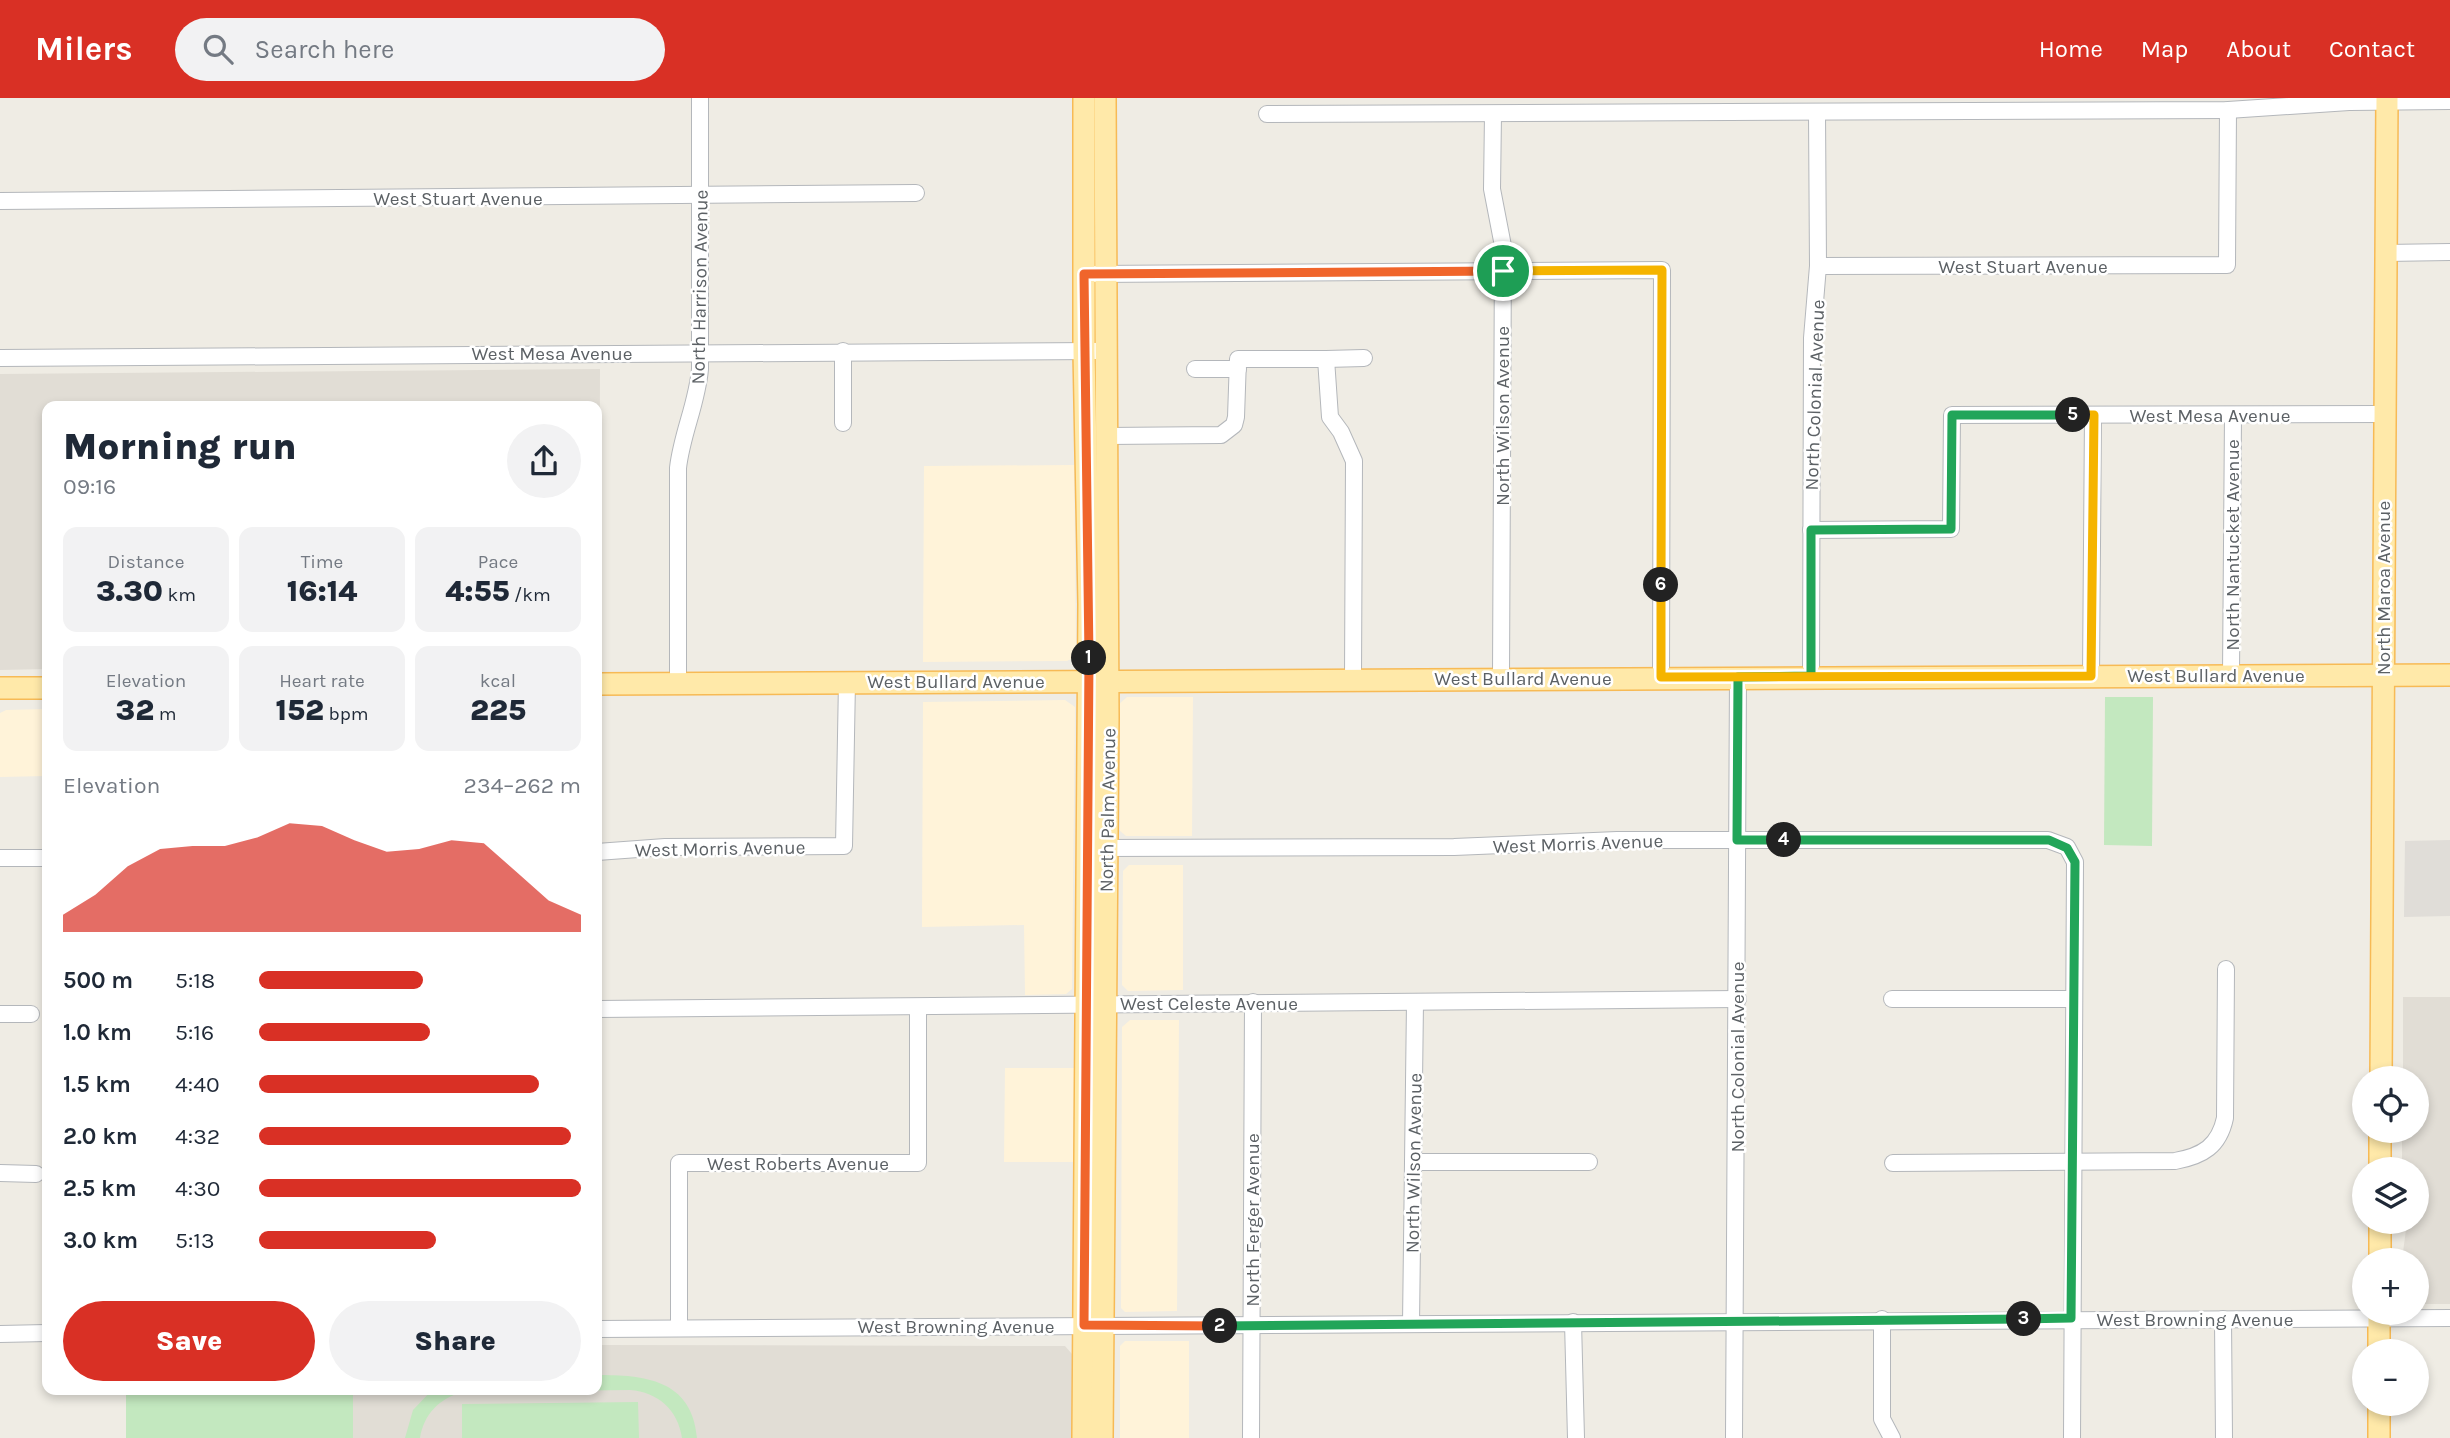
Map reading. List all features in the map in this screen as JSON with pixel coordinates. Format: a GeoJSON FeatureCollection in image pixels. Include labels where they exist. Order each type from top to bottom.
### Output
{"type":"FeatureCollection","features":[{"type":"Feature","properties":{"kind":"main road","name":"North Palm Avenue"},"geometry":{"type":"LineString","coordinates":[[1084,98],[1094,274],[1095,351],[1107,436],[1108,534],[1098,680]]}},
{"type":"Feature","properties":{"kind":"main road","name":"North Palm Avenue"},"geometry":{"type":"LineString","coordinates":[[1094,274],[1105,98]]}},
{"type":"Feature","properties":{"kind":"main road","name":"North Maroa Avenue"},"geometry":{"type":"LineString","coordinates":[[2381,1066],[2387,99]]}},
{"type":"Feature","properties":{"kind":"main road","name":"North Palm Avenue"},"geometry":{"type":"LineString","coordinates":[[1083,1438],[1093,1325],[1098,680],[1086,424],[1095,351]]}},
{"type":"Feature","properties":{"kind":"main road"},"geometry":{"type":"LineString","coordinates":[[1086,424],[1096,466],[1098,526],[1101,532],[1108,534]]}},
{"type":"Feature","properties":{"kind":"main road","name":"West Bullard Avenue"},"geometry":{"type":"LineString","coordinates":[[602,684],[2450,675]]}},
{"type":"Feature","properties":{"kind":"main road"},"geometry":{"type":"LineString","coordinates":[[0,688],[42,688]]}},
{"type":"Feature","properties":{"kind":"main road","name":"North Palm Avenue"},"geometry":{"type":"LineString","coordinates":[[1093,1325],[1102,1438]]}},
{"type":"Feature","properties":{"kind":"main road"},"geometry":{"type":"LineString","coordinates":[[2379,1416],[2379,1438]]}},
{"type":"Feature","properties":{"kind":"street","name":"North Harrison Avenue"},"geometry":{"type":"LineString","coordinates":[[678,683],[678,468],[684,434],[697,399],[700,352],[700,98]]}},
{"type":"Feature","properties":{"kind":"street"},"geometry":{"type":"LineString","coordinates":[[1267,114],[1493,114],[1728,105],[1817,113],[2228,110],[2387,99],[2450,101]]}},
{"type":"Feature","properties":{"kind":"street","name":"West Stuart Avenue"},"geometry":{"type":"LineString","coordinates":[[1818,266],[2227,265],[2228,110]]}},
{"type":"Feature","properties":{"kind":"street","name":"North Colonial Avenue"},"geometry":{"type":"LineString","coordinates":[[1811,676],[1812,338],[1818,266],[1817,113]]}},
{"type":"Feature","properties":{"kind":"street","name":"North Wilson Avenue"},"geometry":{"type":"LineString","coordinates":[[1493,114],[1492,190],[1501,232],[1503,271],[1501,678]]}},
{"type":"Feature","properties":{"kind":"street","name":"West Stuart Avenue"},"geometry":{"type":"LineString","coordinates":[[0,201],[916,193]]}},
{"type":"Feature","properties":{"kind":"street"},"geometry":{"type":"LineString","coordinates":[[2385,253],[2450,252]]}},
{"type":"Feature","properties":{"kind":"street"},"geometry":{"type":"LineString","coordinates":[[1094,274],[1662,270],[1661,677]]}},
{"type":"Feature","properties":{"kind":"street"},"geometry":{"type":"LineString","coordinates":[[843,351],[843,423]]}},
{"type":"Feature","properties":{"kind":"street","name":"West Mesa Avenue"},"geometry":{"type":"LineString","coordinates":[[0,358],[1095,351]]}},
{"type":"Feature","properties":{"kind":"street"},"geometry":{"type":"LineString","coordinates":[[1107,436],[1210,436],[1228,432],[1236,417],[1238,359],[1364,358]]}},
{"type":"Feature","properties":{"kind":"street"},"geometry":{"type":"LineString","coordinates":[[1326,359],[1330,417],[1341,432],[1353,461],[1353,679]]}},
{"type":"Feature","properties":{"kind":"street"},"geometry":{"type":"LineString","coordinates":[[1195,369],[1238,369]]}},
{"type":"Feature","properties":{"kind":"street","name":"West Mesa Avenue"},"geometry":{"type":"LineString","coordinates":[[1811,530],[1951,529],[1952,415],[2384,414]]}},
{"type":"Feature","properties":{"kind":"street"},"geometry":{"type":"LineString","coordinates":[[2091,676],[2094,415]]}},
{"type":"Feature","properties":{"kind":"street","name":"North Nantucket Avenue"},"geometry":{"type":"LineString","coordinates":[[2231,675],[2233,415]]}},
{"type":"Feature","properties":{"kind":"street","name":"North Colonial Avenue"},"geometry":{"type":"LineString","coordinates":[[1734,1438],[1738,677]]}},
{"type":"Feature","properties":{"kind":"street","name":"West Morris Avenue"},"geometry":{"type":"LineString","coordinates":[[602,852],[666,847],[844,846],[847,681]]}},
{"type":"Feature","properties":{"kind":"street","name":"West Morris Avenue"},"geometry":{"type":"LineString","coordinates":[[1097,848],[1454,848],[1616,840],[2049,840],[2067,848],[2075,862],[2073,999]]}},
{"type":"Feature","properties":{"kind":"street"},"geometry":{"type":"LineString","coordinates":[[0,858],[42,858]]}},
{"type":"Feature","properties":{"kind":"street"},"geometry":{"type":"LineString","coordinates":[[1893,1163],[2175,1161],[2197,1157],[2215,1144],[2222,1133],[2225,1118],[2226,969]]}},
{"type":"Feature","properties":{"kind":"street","name":"West Celeste Avenue"},"geometry":{"type":"LineString","coordinates":[[602,1009],[1738,999]]}},
{"type":"Feature","properties":{"kind":"street"},"geometry":{"type":"LineString","coordinates":[[1892,999],[2073,999],[2072,1438]]}},
{"type":"Feature","properties":{"kind":"street","name":"North Ferger Avenue"},"geometry":{"type":"LineString","coordinates":[[1251,1438],[1253,1002]]}},
{"type":"Feature","properties":{"kind":"street","name":"North Wilson Avenue"},"geometry":{"type":"LineString","coordinates":[[1411,1324],[1415,1002]]}},
{"type":"Feature","properties":{"kind":"street","name":"West Roberts Avenue"},"geometry":{"type":"LineString","coordinates":[[679,1328],[679,1163],[918,1163],[918,1007]]}},
{"type":"Feature","properties":{"kind":"street"},"geometry":{"type":"LineString","coordinates":[[0,1014],[31,1014]]}},
{"type":"Feature","properties":{"kind":"street"},"geometry":{"type":"LineString","coordinates":[[1413,1162],[1588,1162]]}},
{"type":"Feature","properties":{"kind":"street"},"geometry":{"type":"LineString","coordinates":[[0,1173],[36,1174]]}},
{"type":"Feature","properties":{"kind":"street","name":"West Browning Avenue"},"geometry":{"type":"LineString","coordinates":[[602,1329],[2352,1317]]}},
{"type":"Feature","properties":{"kind":"street","name":"West Browning Avenue"},"geometry":{"type":"LineString","coordinates":[[2429,1317],[2450,1318]]}},
{"type":"Feature","properties":{"kind":"street"},"geometry":{"type":"LineString","coordinates":[[1882,1319],[1882,1419],[1892,1438]]}},
{"type":"Feature","properties":{"kind":"street"},"geometry":{"type":"LineString","coordinates":[[2223,1319],[2224,1438]]}},
{"type":"Feature","properties":{"kind":"street"},"geometry":{"type":"LineString","coordinates":[[1573,1322],[1576,1438]]}},
{"type":"Feature","properties":{"kind":"street"},"geometry":{"type":"LineString","coordinates":[[0,1334],[42,1333]]}},
{"type":"Feature","properties":{"kind":"shaded area"},"geometry":{"type":"Polygon","coordinates":[[[600,369],[600,401],[42,401],[42,669],[0,670],[0,374],[600,369]]]}},
{"type":"Feature","properties":{"kind":"shaded area"},"geometry":{"type":"Polygon","coordinates":[[[1074,465],[1076,651],[1073,658],[1067,661],[923,662],[924,466],[1074,465]]]}},
{"type":"Feature","properties":{"kind":"shaded area"},"geometry":{"type":"Polygon","coordinates":[[[1127,697],[1193,697],[1192,836],[1126,836],[1120,831],[1119,704],[1127,697]]]}},
{"type":"Feature","properties":{"kind":"shaded area"},"geometry":{"type":"Polygon","coordinates":[[[1065,700],[1075,707],[1072,989],[1066,994],[1025,995],[1024,925],[922,927],[923,702],[1065,700]]]}},
{"type":"Feature","properties":{"kind":"shaded area"},"geometry":{"type":"Polygon","coordinates":[[[42,709],[42,776],[0,777],[0,713],[6,710],[42,709]]]}},
{"type":"Feature","properties":{"kind":"shaded area"},"geometry":{"type":"Polygon","coordinates":[[[2450,840],[2450,916],[2404,917],[2405,841],[2450,840]]]}},
{"type":"Feature","properties":{"kind":"shaded area"},"geometry":{"type":"Polygon","coordinates":[[[1129,865],[1183,865],[1183,990],[1128,991],[1122,985],[1123,871],[1129,865]]]}},
{"type":"Feature","properties":{"kind":"shaded area"},"geometry":{"type":"Polygon","coordinates":[[[2403,997],[2450,997],[2450,1304],[2429,1304],[2429,1248],[2404,1248],[2405,1234],[2429,1234],[2429,1157],[2402,1157],[2402,1143],[2429,1143],[2429,1066],[2403,1066],[2403,997]]]}},
{"type":"Feature","properties":{"kind":"shaded area"},"geometry":{"type":"Polygon","coordinates":[[[1130,1020],[1179,1020],[1177,1311],[1125,1312],[1121,1308],[1122,1027],[1130,1020]]]}},
{"type":"Feature","properties":{"kind":"shaded area"},"geometry":{"type":"Polygon","coordinates":[[[1005,1068],[1074,1068],[1073,1162],[1004,1162],[1005,1068]]]}},
{"type":"Feature","properties":{"kind":"shaded area"},"geometry":{"type":"Polygon","coordinates":[[[1125,1341],[1189,1341],[1189,1438],[1120,1438],[1120,1346],[1125,1341]]]}},
{"type":"Feature","properties":{"kind":"shaded area"},"geometry":{"type":"Polygon","coordinates":[[[602,1345],[1065,1346],[1072,1354],[1072,1438],[353,1438],[353,1395],[602,1395],[602,1345]]]}},
{"type":"Feature","properties":{"kind":"green space"},"geometry":{"type":"Polygon","coordinates":[[[2105,697],[2153,697],[2152,846],[2104,845],[2105,697]]]}},
{"type":"Feature","properties":{"kind":"green space"},"geometry":{"type":"Polygon","coordinates":[[[602,1375],[648,1379],[676,1392],[686,1403],[693,1418],[697,1438],[682,1438],[676,1419],[665,1404],[649,1394],[630,1390],[602,1390],[602,1375]]]}},
{"type":"Feature","properties":{"kind":"green space"},"geometry":{"type":"Polygon","coordinates":[[[126,1395],[353,1395],[353,1438],[126,1438],[126,1395]]]}},
{"type":"Feature","properties":{"kind":"green space"},"geometry":{"type":"Polygon","coordinates":[[[427,1395],[455,1395],[440,1403],[429,1415],[420,1438],[405,1438],[413,1410],[427,1395]]]}},
{"type":"Feature","properties":{"kind":"green space"},"geometry":{"type":"Polygon","coordinates":[[[638,1402],[639,1438],[462,1438],[462,1404],[638,1402]]]}},
{"type":"Feature","properties":{"kind":"route"},"geometry":{"type":"LineString","coordinates":[[1503,271],[1084,274],[1089,604],[1084,1325],[1251,1326],[2071,1318],[2075,862],[2067,848],[2049,840],[1737,840],[1738,677],[1811,676],[1811,530],[1951,529],[1952,415],[2094,415],[2091,676],[1811,676],[1661,677],[1662,270],[1503,271]]}}]}
